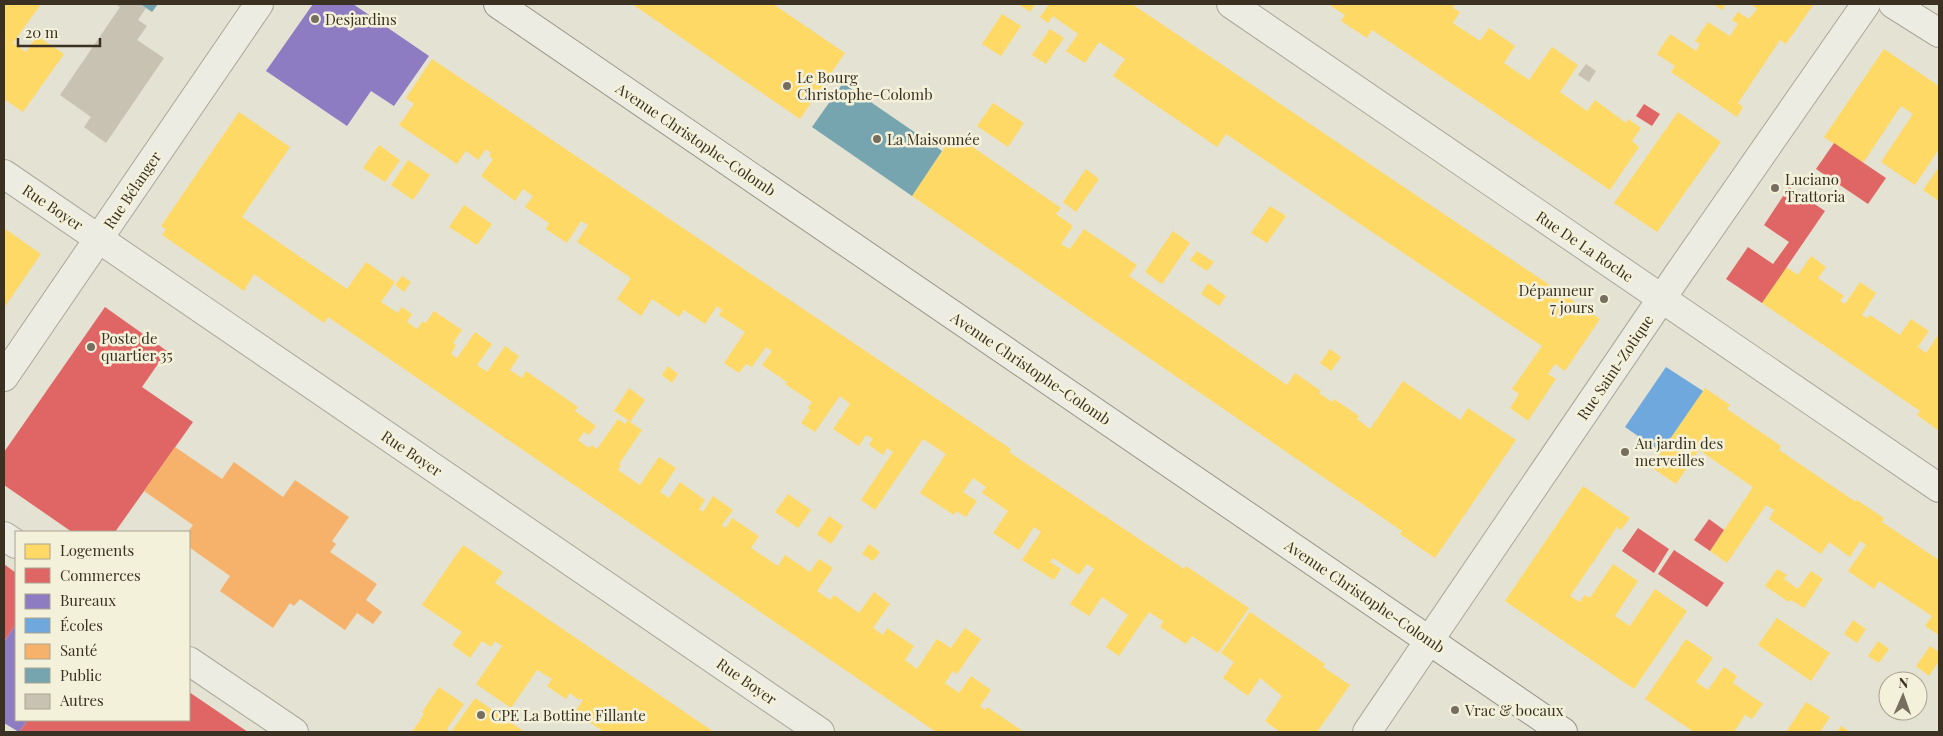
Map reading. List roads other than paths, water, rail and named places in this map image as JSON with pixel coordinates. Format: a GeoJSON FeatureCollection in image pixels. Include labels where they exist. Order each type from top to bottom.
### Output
{"type":"FeatureCollection","features":[{"type":"Feature","properties":{"kind":"street","name":"Rue Bélanger"},"geometry":{"type":"LineString","coordinates":[[4,377],[259,4]]}},
{"type":"Feature","properties":{"kind":"street","name":"Avenue Christophe-Colomb"},"geometry":{"type":"LineString","coordinates":[[498,4],[1563,732]]}},
{"type":"Feature","properties":{"kind":"street","name":"Rue De La Roche"},"geometry":{"type":"LineString","coordinates":[[1231,4],[1939,488]]}},
{"type":"Feature","properties":{"kind":"street","name":"Rue Saint-Zotique"},"geometry":{"type":"LineString","coordinates":[[1367,732],[1661,299],[1866,4]]}},
{"type":"Feature","properties":{"kind":"street"},"geometry":{"type":"LineString","coordinates":[[1893,4],[1939,33]]}},
{"type":"Feature","properties":{"kind":"street","name":"Rue Boyer"},"geometry":{"type":"LineString","coordinates":[[4,174],[820,732]]}},
{"type":"Feature","properties":{"kind":"street"},"geometry":{"type":"LineString","coordinates":[[4,536],[15,543]]}},
{"type":"Feature","properties":{"kind":"street"},"geometry":{"type":"LineString","coordinates":[[190,662],[294,732]]}},
{"type":"Feature","properties":{"kind":"place","name":"Desjardins"},"geometry":{"type":"Point","coordinates":[315,19]}},
{"type":"Feature","properties":{"kind":"place","name":"Le Bourg Christophe-Colomb"},"geometry":{"type":"Point","coordinates":[787,86]}},
{"type":"Feature","properties":{"kind":"place","name":"La Maisonnée"},"geometry":{"type":"Point","coordinates":[877,139]}},
{"type":"Feature","properties":{"kind":"place","name":"Luciano Trattoria"},"geometry":{"type":"Point","coordinates":[1775,188]}},
{"type":"Feature","properties":{"kind":"place","name":"Dépanneur 7 jours"},"geometry":{"type":"Point","coordinates":[1604,299]}},
{"type":"Feature","properties":{"kind":"place","name":"Poste de quartier 35"},"geometry":{"type":"Point","coordinates":[91,347]}},
{"type":"Feature","properties":{"kind":"place","name":"Au jardin des merveilles"},"geometry":{"type":"Point","coordinates":[1625,452]}},
{"type":"Feature","properties":{"kind":"place","name":"Vrac & bocaux"},"geometry":{"type":"Point","coordinates":[1455,710]}},
{"type":"Feature","properties":{"kind":"place","name":"CPE La Bottine Fillante"},"geometry":{"type":"Point","coordinates":[481,715]}}]}
